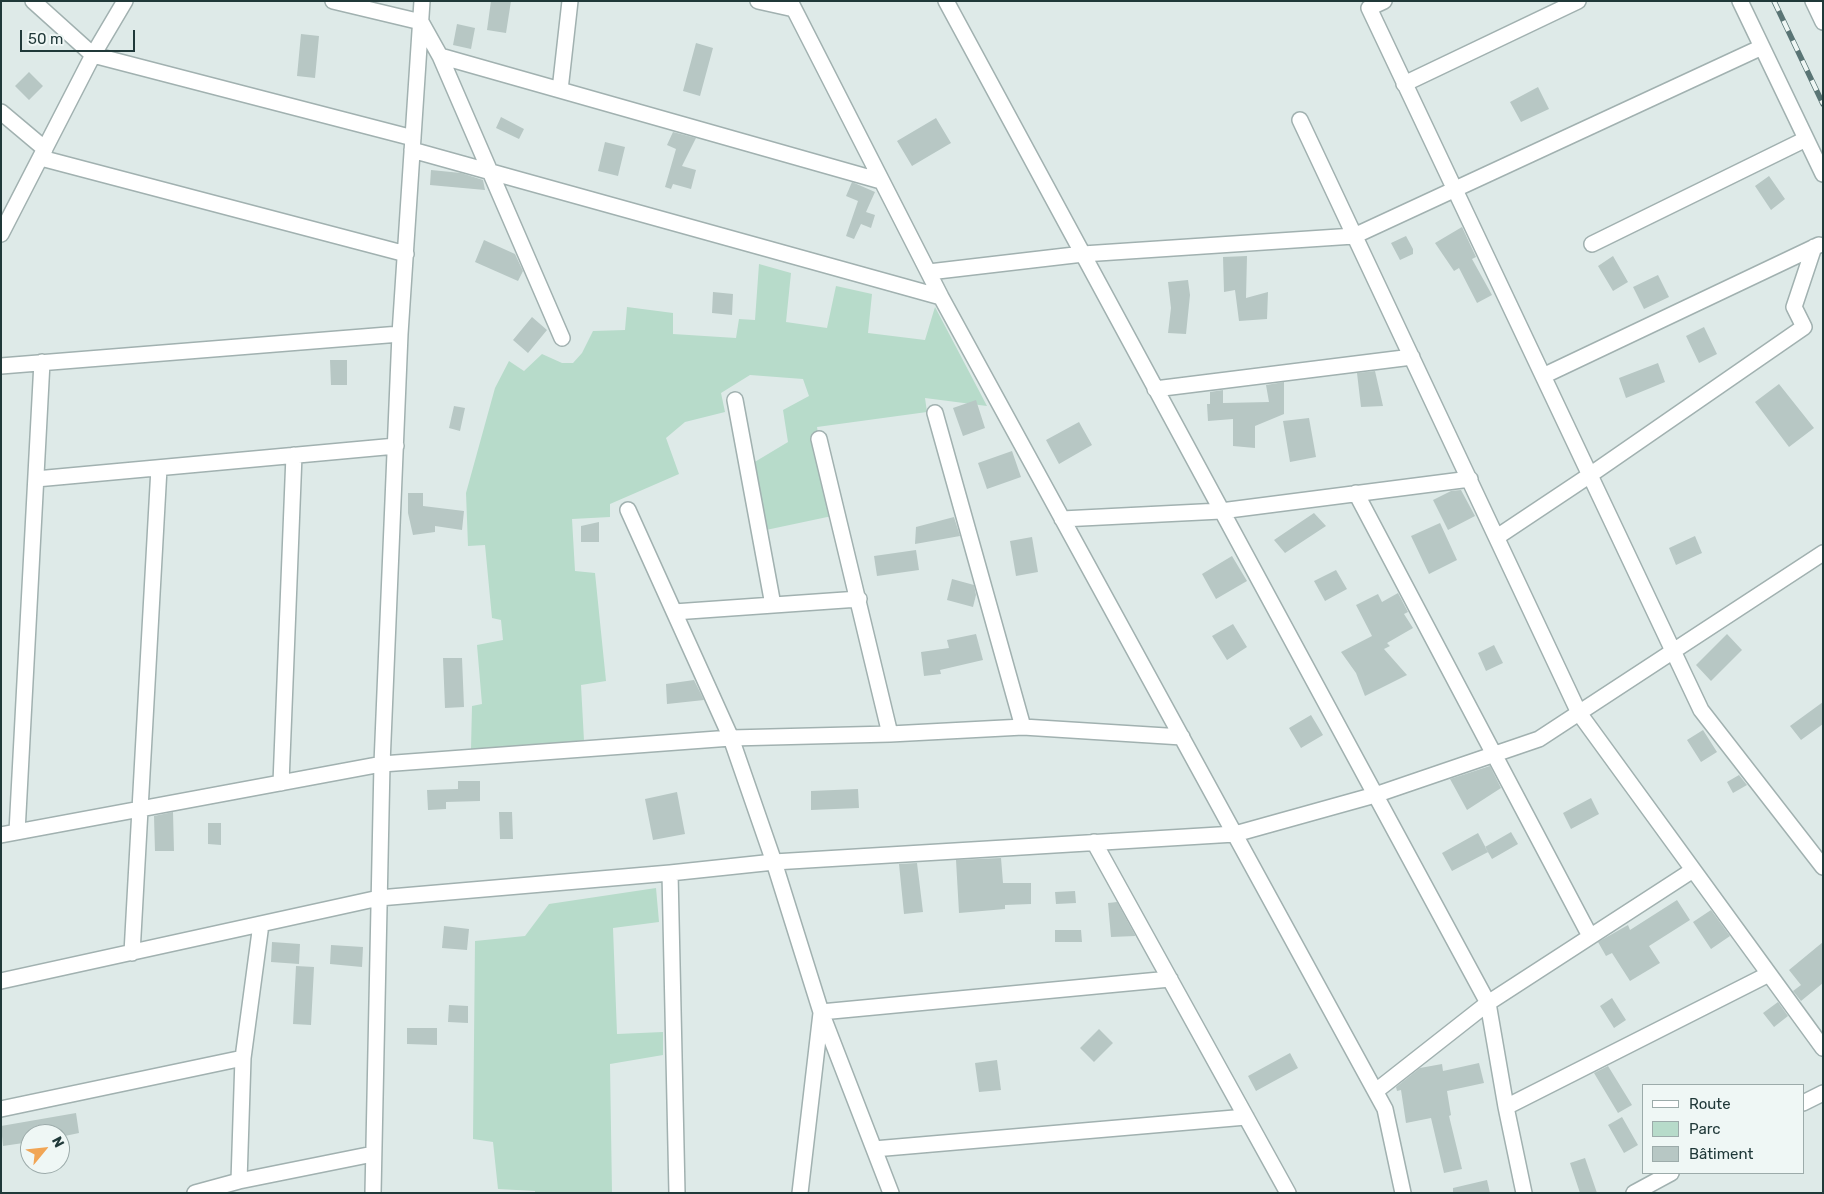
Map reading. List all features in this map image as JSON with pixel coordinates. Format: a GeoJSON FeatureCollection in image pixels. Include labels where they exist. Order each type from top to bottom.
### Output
{"type":"FeatureCollection","features":[{"type":"Feature","properties":{"kind":"street"},"geometry":{"type":"LineString","coordinates":[[33,1],[94,56],[413,144],[489,170],[941,297]]}},
{"type":"Feature","properties":{"kind":"street"},"geometry":{"type":"LineString","coordinates":[[1,234],[94,56],[125,1]]}},
{"type":"Feature","properties":{"kind":"street"},"geometry":{"type":"LineString","coordinates":[[334,1],[421,22],[440,56],[562,338]]}},
{"type":"Feature","properties":{"kind":"street"},"geometry":{"type":"LineString","coordinates":[[373,1193],[382,764],[400,334],[422,1]]}},
{"type":"Feature","properties":{"kind":"street"},"geometry":{"type":"LineString","coordinates":[[560,90],[570,1]]}},
{"type":"Feature","properties":{"kind":"street"},"geometry":{"type":"LineString","coordinates":[[758,1],[792,5],[941,297],[1376,1091],[1385,1109],[1403,1193]]}},
{"type":"Feature","properties":{"kind":"street"},"geometry":{"type":"LineString","coordinates":[[1384,1],[1369,8],[1702,710],[1823,867]]}},
{"type":"Feature","properties":{"kind":"street"},"geometry":{"type":"LineString","coordinates":[[1404,84],[1578,1]]}},
{"type":"Feature","properties":{"kind":"street"},"geometry":{"type":"LineString","coordinates":[[1740,1],[1823,174]]}},
{"type":"Feature","properties":{"kind":"street"},"geometry":{"type":"LineString","coordinates":[[1813,1],[1823,22]]}},
{"type":"Feature","properties":{"kind":"street"},"geometry":{"type":"LineString","coordinates":[[952,3],[1082,254],[1488,1003],[1506,1107],[1524,1193]]}},
{"type":"Feature","properties":{"kind":"street"},"geometry":{"type":"LineString","coordinates":[[929,272],[1082,254],[1354,236],[1762,48]]}},
{"type":"Feature","properties":{"kind":"street"},"geometry":{"type":"LineString","coordinates":[[440,56],[881,180]]}},
{"type":"Feature","properties":{"kind":"street"},"geometry":{"type":"LineString","coordinates":[[1,112],[43,154],[406,254]]}},
{"type":"Feature","properties":{"kind":"street"},"geometry":{"type":"LineString","coordinates":[[1300,120],[1579,713],[1823,1048]]}},
{"type":"Feature","properties":{"kind":"street"},"geometry":{"type":"LineString","coordinates":[[1592,244],[1806,139]]}},
{"type":"Feature","properties":{"kind":"street"},"geometry":{"type":"LineString","coordinates":[[1543,376],[1818,245]]}},
{"type":"Feature","properties":{"kind":"street"},"geometry":{"type":"LineString","coordinates":[[1497,537],[1804,327],[1794,307],[1818,245]]}},
{"type":"Feature","properties":{"kind":"street"},"geometry":{"type":"LineString","coordinates":[[1,366],[400,334]]}},
{"type":"Feature","properties":{"kind":"street"},"geometry":{"type":"LineString","coordinates":[[1156,389],[1412,357]]}},
{"type":"Feature","properties":{"kind":"street"},"geometry":{"type":"LineString","coordinates":[[17,832],[42,362]]}},
{"type":"Feature","properties":{"kind":"street"},"geometry":{"type":"LineString","coordinates":[[735,400],[773,605]]}},
{"type":"Feature","properties":{"kind":"street"},"geometry":{"type":"LineString","coordinates":[[935,413],[1023,727]]}},
{"type":"Feature","properties":{"kind":"street"},"geometry":{"type":"LineString","coordinates":[[819,439],[890,734]]}},
{"type":"Feature","properties":{"kind":"street"},"geometry":{"type":"LineString","coordinates":[[36,479],[396,446]]}},
{"type":"Feature","properties":{"kind":"street"},"geometry":{"type":"LineString","coordinates":[[281,783],[294,455]]}},
{"type":"Feature","properties":{"kind":"street"},"geometry":{"type":"LineString","coordinates":[[132,953],[159,468]]}},
{"type":"Feature","properties":{"kind":"street"},"geometry":{"type":"LineString","coordinates":[[1062,519],[1221,511],[1470,479]]}},
{"type":"Feature","properties":{"kind":"street"},"geometry":{"type":"LineString","coordinates":[[1356,493],[1590,936]]}},
{"type":"Feature","properties":{"kind":"street"},"geometry":{"type":"LineString","coordinates":[[628,510],[731,738],[774,862],[821,1012],[891,1193]]}},
{"type":"Feature","properties":{"kind":"street"},"geometry":{"type":"LineString","coordinates":[[1,981],[379,898],[670,873],[774,862],[1235,834],[1375,795],[1539,739],[1823,553]]}},
{"type":"Feature","properties":{"kind":"street"},"geometry":{"type":"LineString","coordinates":[[674,612],[859,599]]}},
{"type":"Feature","properties":{"kind":"street"},"geometry":{"type":"LineString","coordinates":[[1,835],[382,764],[731,738],[890,734],[1023,727],[1182,738]]}},
{"type":"Feature","properties":{"kind":"street"},"geometry":{"type":"LineString","coordinates":[[1094,842],[1288,1193]]}},
{"type":"Feature","properties":{"kind":"street"},"geometry":{"type":"LineString","coordinates":[[1376,1091],[1488,1003],[1693,870]]}},
{"type":"Feature","properties":{"kind":"street"},"geometry":{"type":"LineString","coordinates":[[670,873],[678,1193]]}},
{"type":"Feature","properties":{"kind":"street"},"geometry":{"type":"LineString","coordinates":[[239,1181],[243,1058],[261,924]]}},
{"type":"Feature","properties":{"kind":"street"},"geometry":{"type":"LineString","coordinates":[[1506,1107],[1769,974]]}},
{"type":"Feature","properties":{"kind":"street"},"geometry":{"type":"LineString","coordinates":[[821,1012],[1170,979]]}},
{"type":"Feature","properties":{"kind":"street"},"geometry":{"type":"LineString","coordinates":[[800,1193],[821,1012]]}},
{"type":"Feature","properties":{"kind":"street"},"geometry":{"type":"LineString","coordinates":[[1,1109],[243,1058]]}},
{"type":"Feature","properties":{"kind":"street"},"geometry":{"type":"LineString","coordinates":[[1804,1102],[1823,1093]]}},
{"type":"Feature","properties":{"kind":"street"},"geometry":{"type":"LineString","coordinates":[[874,1149],[1246,1117]]}},
{"type":"Feature","properties":{"kind":"street"},"geometry":{"type":"LineString","coordinates":[[195,1193],[239,1181],[373,1154]]}},
{"type":"Feature","properties":{"kind":"street"},"geometry":{"type":"LineString","coordinates":[[1634,1193],[1670,1174]]}},
{"type":"Feature","properties":{"kind":"green space"},"geometry":{"type":"Polygon","coordinates":[[[759,264],[791,273],[786,322],[827,328],[836,286],[872,294],[868,333],[925,340],[935,307],[987,406],[925,398],[927,412],[817,427],[832,516],[766,530],[753,463],[788,442],[783,410],[809,396],[803,379],[750,375],[721,393],[725,412],[685,422],[666,438],[679,474],[610,504],[610,517],[572,519],[575,571],[595,573],[606,681],[581,685],[584,741],[471,749],[472,706],[482,704],[477,645],[503,640],[501,620],[492,618],[485,545],[468,546],[466,493],[495,388],[509,361],[524,371],[542,354],[562,363],[573,363],[582,353],[593,331],[625,330],[627,307],[673,313],[673,334],[736,338],[739,319],[755,320],[759,264]]]}},
{"type":"Feature","properties":{"kind":"green space"},"geometry":{"type":"Polygon","coordinates":[[[656,888],[659,922],[613,928],[617,1034],[663,1032],[663,1055],[610,1064],[612,1193],[535,1193],[535,1191],[498,1189],[493,1142],[473,1139],[475,941],[525,936],[549,904],[656,888]]]}},
{"type":"Feature","properties":{"kind":"building"},"geometry":{"type":"Polygon","coordinates":[[[491,1],[511,1],[506,33],[487,30],[491,1]]]}},
{"type":"Feature","properties":{"kind":"building"},"geometry":{"type":"Polygon","coordinates":[[[457,24],[475,28],[471,49],[453,45],[457,24]]]}},
{"type":"Feature","properties":{"kind":"building"},"geometry":{"type":"Polygon","coordinates":[[[301,34],[319,36],[315,78],[297,76],[301,34]]]}},
{"type":"Feature","properties":{"kind":"building"},"geometry":{"type":"Polygon","coordinates":[[[696,43],[713,48],[700,96],[683,91],[696,43]]]}},
{"type":"Feature","properties":{"kind":"building"},"geometry":{"type":"Polygon","coordinates":[[[29,72],[43,86],[29,100],[15,86],[29,72]]]}},
{"type":"Feature","properties":{"kind":"building"},"geometry":{"type":"Polygon","coordinates":[[[1538,87],[1549,109],[1521,122],[1510,102],[1538,87]]]}},
{"type":"Feature","properties":{"kind":"building"},"geometry":{"type":"Polygon","coordinates":[[[501,117],[524,129],[519,139],[496,128],[501,117]]]}},
{"type":"Feature","properties":{"kind":"building"},"geometry":{"type":"Polygon","coordinates":[[[936,118],[951,143],[912,166],[897,141],[936,118]]]}},
{"type":"Feature","properties":{"kind":"building"},"geometry":{"type":"Polygon","coordinates":[[[673,132],[696,138],[682,166],[696,170],[691,189],[673,184],[671,189],[665,187],[676,149],[667,145],[673,132]]]}},
{"type":"Feature","properties":{"kind":"building"},"geometry":{"type":"Polygon","coordinates":[[[605,142],[625,147],[618,176],[598,171],[605,142]]]}},
{"type":"Feature","properties":{"kind":"building"},"geometry":{"type":"Polygon","coordinates":[[[431,170],[461,173],[483,180],[485,190],[430,185],[431,170]]]}},
{"type":"Feature","properties":{"kind":"building"},"geometry":{"type":"Polygon","coordinates":[[[1769,176],[1785,199],[1771,210],[1755,186],[1769,176]]]}},
{"type":"Feature","properties":{"kind":"building"},"geometry":{"type":"Polygon","coordinates":[[[852,182],[875,192],[866,212],[875,215],[871,228],[861,224],[854,239],[846,236],[858,201],[846,196],[852,182]]]}},
{"type":"Feature","properties":{"kind":"building"},"geometry":{"type":"Polygon","coordinates":[[[1462,227],[1476,257],[1472,259],[1492,295],[1477,303],[1459,268],[1454,271],[1435,243],[1462,227]]]}},
{"type":"Feature","properties":{"kind":"building"},"geometry":{"type":"Polygon","coordinates":[[[1406,236],[1413,249],[1413,254],[1400,260],[1391,243],[1406,236]]]}},
{"type":"Feature","properties":{"kind":"building"},"geometry":{"type":"Polygon","coordinates":[[[484,240],[515,254],[523,271],[518,281],[475,262],[484,240]]]}},
{"type":"Feature","properties":{"kind":"building"},"geometry":{"type":"Polygon","coordinates":[[[1247,256],[1246,298],[1268,292],[1267,319],[1239,321],[1235,290],[1224,292],[1223,257],[1247,256]]]}},
{"type":"Feature","properties":{"kind":"building"},"geometry":{"type":"Polygon","coordinates":[[[1613,256],[1628,282],[1613,291],[1598,266],[1613,256]]]}},
{"type":"Feature","properties":{"kind":"building"},"geometry":{"type":"Polygon","coordinates":[[[1658,275],[1669,297],[1644,309],[1633,287],[1658,275]]]}},
{"type":"Feature","properties":{"kind":"building"},"geometry":{"type":"Polygon","coordinates":[[[1188,280],[1190,295],[1186,334],[1168,333],[1171,308],[1168,282],[1188,280]]]}},
{"type":"Feature","properties":{"kind":"building"},"geometry":{"type":"Polygon","coordinates":[[[713,292],[733,294],[732,315],[712,313],[713,292]]]}},
{"type":"Feature","properties":{"kind":"building"},"geometry":{"type":"Polygon","coordinates":[[[532,317],[547,330],[528,353],[513,340],[532,317]]]}},
{"type":"Feature","properties":{"kind":"building"},"geometry":{"type":"Polygon","coordinates":[[[1704,327],[1717,354],[1699,363],[1686,336],[1704,327]]]}},
{"type":"Feature","properties":{"kind":"building"},"geometry":{"type":"Polygon","coordinates":[[[330,360],[347,360],[347,385],[331,385],[330,360]]]}},
{"type":"Feature","properties":{"kind":"building"},"geometry":{"type":"Polygon","coordinates":[[[1658,363],[1665,382],[1626,398],[1619,378],[1658,363]]]}},
{"type":"Feature","properties":{"kind":"building"},"geometry":{"type":"Polygon","coordinates":[[[1375,371],[1383,406],[1361,407],[1357,373],[1375,371]]]}},
{"type":"Feature","properties":{"kind":"building"},"geometry":{"type":"Polygon","coordinates":[[[1284,382],[1284,414],[1255,426],[1255,448],[1233,446],[1233,419],[1208,421],[1207,404],[1210,404],[1210,392],[1223,390],[1223,403],[1269,402],[1266,385],[1284,382]]]}},
{"type":"Feature","properties":{"kind":"building"},"geometry":{"type":"Polygon","coordinates":[[[1779,384],[1814,428],[1789,447],[1755,402],[1779,384]]]}},
{"type":"Feature","properties":{"kind":"building"},"geometry":{"type":"Polygon","coordinates":[[[976,400],[985,428],[963,436],[953,408],[976,400]]]}},
{"type":"Feature","properties":{"kind":"building"},"geometry":{"type":"Polygon","coordinates":[[[454,406],[465,408],[460,431],[449,428],[454,406]]]}},
{"type":"Feature","properties":{"kind":"building"},"geometry":{"type":"Polygon","coordinates":[[[1309,418],[1316,457],[1290,462],[1283,421],[1309,418]]]}},
{"type":"Feature","properties":{"kind":"building"},"geometry":{"type":"Polygon","coordinates":[[[1079,422],[1092,445],[1059,464],[1046,440],[1079,422]]]}},
{"type":"Feature","properties":{"kind":"building"},"geometry":{"type":"Polygon","coordinates":[[[1012,451],[1021,477],[987,489],[978,463],[1012,451]]]}},
{"type":"Feature","properties":{"kind":"building"},"geometry":{"type":"Polygon","coordinates":[[[1461,490],[1475,516],[1448,530],[1433,500],[1451,491],[1461,490]]]}},
{"type":"Feature","properties":{"kind":"building"},"geometry":{"type":"Polygon","coordinates":[[[408,493],[423,493],[423,506],[464,511],[462,530],[435,526],[435,532],[413,535],[408,513],[408,493]]]}},
{"type":"Feature","properties":{"kind":"building"},"geometry":{"type":"Polygon","coordinates":[[[1314,513],[1326,526],[1285,553],[1274,540],[1314,513]]]}},
{"type":"Feature","properties":{"kind":"building"},"geometry":{"type":"Polygon","coordinates":[[[954,517],[960,536],[915,544],[916,527],[954,517]]]}},
{"type":"Feature","properties":{"kind":"building"},"geometry":{"type":"Polygon","coordinates":[[[599,522],[599,542],[581,542],[581,526],[599,522]]]}},
{"type":"Feature","properties":{"kind":"building"},"geometry":{"type":"Polygon","coordinates":[[[1440,523],[1457,560],[1429,574],[1411,536],[1440,523]]]}},
{"type":"Feature","properties":{"kind":"building"},"geometry":{"type":"Polygon","coordinates":[[[1695,536],[1702,553],[1676,565],[1669,548],[1695,536]]]}},
{"type":"Feature","properties":{"kind":"building"},"geometry":{"type":"Polygon","coordinates":[[[1032,537],[1038,572],[1016,576],[1010,541],[1032,537]]]}},
{"type":"Feature","properties":{"kind":"building"},"geometry":{"type":"Polygon","coordinates":[[[916,550],[919,570],[877,576],[874,556],[916,550]]]}},
{"type":"Feature","properties":{"kind":"building"},"geometry":{"type":"Polygon","coordinates":[[[1232,556],[1247,581],[1216,599],[1202,574],[1232,556]]]}},
{"type":"Feature","properties":{"kind":"building"},"geometry":{"type":"Polygon","coordinates":[[[1336,570],[1347,589],[1325,601],[1314,581],[1336,570]]]}},
{"type":"Feature","properties":{"kind":"building"},"geometry":{"type":"Polygon","coordinates":[[[952,579],[974,585],[976,595],[973,607],[947,600],[952,579]]]}},
{"type":"Feature","properties":{"kind":"building"},"geometry":{"type":"Polygon","coordinates":[[[1398,593],[1408,612],[1404,614],[1413,628],[1387,643],[1390,646],[1384,649],[1407,675],[1365,696],[1356,673],[1341,652],[1372,636],[1356,605],[1378,594],[1382,602],[1398,593]]]}},
{"type":"Feature","properties":{"kind":"building"},"geometry":{"type":"Polygon","coordinates":[[[1233,624],[1247,647],[1227,660],[1212,636],[1233,624]]]}},
{"type":"Feature","properties":{"kind":"building"},"geometry":{"type":"Polygon","coordinates":[[[976,634],[983,660],[940,670],[941,674],[924,676],[921,652],[949,648],[947,640],[976,634]]]}},
{"type":"Feature","properties":{"kind":"building"},"geometry":{"type":"Polygon","coordinates":[[[1727,634],[1742,650],[1711,681],[1696,665],[1727,634]]]}},
{"type":"Feature","properties":{"kind":"building"},"geometry":{"type":"Polygon","coordinates":[[[1494,645],[1503,663],[1486,671],[1478,653],[1494,645]]]}},
{"type":"Feature","properties":{"kind":"building"},"geometry":{"type":"Polygon","coordinates":[[[443,658],[462,658],[464,707],[445,708],[443,658]]]}},
{"type":"Feature","properties":{"kind":"building"},"geometry":{"type":"Polygon","coordinates":[[[694,680],[704,700],[667,704],[666,684],[694,680]]]}},
{"type":"Feature","properties":{"kind":"building"},"geometry":{"type":"Polygon","coordinates":[[[1823,702],[1823,724],[1801,740],[1790,726],[1823,702]]]}},
{"type":"Feature","properties":{"kind":"building"},"geometry":{"type":"Polygon","coordinates":[[[1311,715],[1323,735],[1301,748],[1289,728],[1311,715]]]}},
{"type":"Feature","properties":{"kind":"building"},"geometry":{"type":"Polygon","coordinates":[[[1703,730],[1717,752],[1701,762],[1687,740],[1703,730]]]}},
{"type":"Feature","properties":{"kind":"building"},"geometry":{"type":"Polygon","coordinates":[[[1490,766],[1501,788],[1467,810],[1450,779],[1490,766]]]}},
{"type":"Feature","properties":{"kind":"building"},"geometry":{"type":"Polygon","coordinates":[[[1739,775],[1747,785],[1733,793],[1727,782],[1739,775]]]}},
{"type":"Feature","properties":{"kind":"building"},"geometry":{"type":"Polygon","coordinates":[[[458,781],[480,781],[480,801],[446,802],[446,809],[428,810],[427,790],[458,789],[458,781]]]}},
{"type":"Feature","properties":{"kind":"building"},"geometry":{"type":"Polygon","coordinates":[[[858,789],[859,808],[811,810],[811,791],[858,789]]]}},
{"type":"Feature","properties":{"kind":"building"},"geometry":{"type":"Polygon","coordinates":[[[677,792],[685,834],[653,840],[645,799],[677,792]]]}},
{"type":"Feature","properties":{"kind":"building"},"geometry":{"type":"Polygon","coordinates":[[[1591,798],[1599,814],[1571,829],[1563,813],[1591,798]]]}},
{"type":"Feature","properties":{"kind":"building"},"geometry":{"type":"Polygon","coordinates":[[[173,812],[174,851],[155,851],[154,816],[173,812]]]}},
{"type":"Feature","properties":{"kind":"building"},"geometry":{"type":"Polygon","coordinates":[[[499,812],[512,812],[513,839],[500,839],[499,812]]]}},
{"type":"Feature","properties":{"kind":"building"},"geometry":{"type":"Polygon","coordinates":[[[208,823],[221,823],[221,845],[208,844],[208,823]]]}},
{"type":"Feature","properties":{"kind":"building"},"geometry":{"type":"Polygon","coordinates":[[[1511,832],[1518,844],[1492,859],[1485,847],[1511,832]]]}},
{"type":"Feature","properties":{"kind":"building"},"geometry":{"type":"Polygon","coordinates":[[[1478,833],[1488,852],[1452,871],[1442,853],[1478,833]]]}},
{"type":"Feature","properties":{"kind":"building"},"geometry":{"type":"Polygon","coordinates":[[[1001,858],[1003,883],[1031,883],[1031,904],[1005,905],[1005,909],[959,913],[956,860],[1001,858]]]}},
{"type":"Feature","properties":{"kind":"building"},"geometry":{"type":"Polygon","coordinates":[[[917,863],[923,912],[904,914],[899,864],[917,863]]]}},
{"type":"Feature","properties":{"kind":"building"},"geometry":{"type":"Polygon","coordinates":[[[1075,891],[1076,903],[1056,904],[1055,892],[1075,891]]]}},
{"type":"Feature","properties":{"kind":"building"},"geometry":{"type":"Polygon","coordinates":[[[1677,900],[1690,920],[1649,946],[1660,963],[1630,981],[1612,953],[1606,956],[1598,942],[1628,925],[1630,930],[1677,900]]]}},
{"type":"Feature","properties":{"kind":"building"},"geometry":{"type":"Polygon","coordinates":[[[1117,902],[1135,936],[1111,937],[1108,903],[1117,902]]]}},
{"type":"Feature","properties":{"kind":"building"},"geometry":{"type":"Polygon","coordinates":[[[1711,910],[1730,936],[1711,949],[1693,922],[1711,910]]]}},
{"type":"Feature","properties":{"kind":"building"},"geometry":{"type":"Polygon","coordinates":[[[444,926],[469,929],[467,950],[442,948],[444,926]]]}},
{"type":"Feature","properties":{"kind":"building"},"geometry":{"type":"Polygon","coordinates":[[[1055,930],[1081,930],[1082,942],[1055,942],[1055,930]]]}},
{"type":"Feature","properties":{"kind":"building"},"geometry":{"type":"Polygon","coordinates":[[[272,942],[300,944],[299,964],[271,962],[272,942]]]}},
{"type":"Feature","properties":{"kind":"building"},"geometry":{"type":"Polygon","coordinates":[[[1823,942],[1823,983],[1801,1001],[1793,991],[1801,985],[1789,970],[1823,942]]]}},
{"type":"Feature","properties":{"kind":"building"},"geometry":{"type":"Polygon","coordinates":[[[331,945],[363,947],[362,967],[330,964],[331,945]]]}},
{"type":"Feature","properties":{"kind":"building"},"geometry":{"type":"Polygon","coordinates":[[[296,966],[314,967],[311,1025],[293,1024],[296,966]]]}},
{"type":"Feature","properties":{"kind":"building"},"geometry":{"type":"Polygon","coordinates":[[[1612,998],[1626,1020],[1614,1028],[1600,1006],[1612,998]]]}},
{"type":"Feature","properties":{"kind":"building"},"geometry":{"type":"Polygon","coordinates":[[[1778,1002],[1788,1016],[1774,1027],[1763,1013],[1778,1002]]]}},
{"type":"Feature","properties":{"kind":"building"},"geometry":{"type":"Polygon","coordinates":[[[449,1005],[468,1006],[468,1023],[448,1022],[449,1005]]]}},
{"type":"Feature","properties":{"kind":"building"},"geometry":{"type":"Polygon","coordinates":[[[407,1028],[437,1028],[437,1045],[407,1044],[407,1028]]]}},
{"type":"Feature","properties":{"kind":"building"},"geometry":{"type":"Polygon","coordinates":[[[1099,1029],[1113,1043],[1094,1062],[1080,1048],[1099,1029]]]}},
{"type":"Feature","properties":{"kind":"building"},"geometry":{"type":"Polygon","coordinates":[[[1290,1053],[1298,1068],[1256,1091],[1248,1076],[1290,1053]]]}},
{"type":"Feature","properties":{"kind":"building"},"geometry":{"type":"Polygon","coordinates":[[[997,1060],[1001,1090],[979,1092],[975,1063],[997,1060]]]}},
{"type":"Feature","properties":{"kind":"building"},"geometry":{"type":"Polygon","coordinates":[[[1479,1063],[1484,1083],[1447,1091],[1451,1115],[1449,1116],[1462,1169],[1444,1173],[1431,1118],[1406,1123],[1401,1090],[1397,1091],[1396,1087],[1420,1068],[1442,1064],[1443,1071],[1479,1063]]]}},
{"type":"Feature","properties":{"kind":"building"},"geometry":{"type":"Polygon","coordinates":[[[1608,1066],[1632,1105],[1618,1113],[1594,1073],[1608,1066]]]}},
{"type":"Feature","properties":{"kind":"building"},"geometry":{"type":"Polygon","coordinates":[[[76,1113],[79,1133],[70,1135],[70,1124],[20,1124],[20,1143],[3,1146],[1,1126],[76,1113]]]}},
{"type":"Feature","properties":{"kind":"building"},"geometry":{"type":"Polygon","coordinates":[[[1622,1117],[1638,1145],[1624,1153],[1608,1125],[1622,1117]]]}},
{"type":"Feature","properties":{"kind":"building"},"geometry":{"type":"Polygon","coordinates":[[[1585,1158],[1597,1193],[1580,1193],[1570,1163],[1585,1158]]]}},
{"type":"Feature","properties":{"kind":"building"},"geometry":{"type":"Polygon","coordinates":[[[1487,1180],[1490,1193],[1453,1193],[1453,1188],[1487,1180]]]}},
{"type":"Feature","properties":{"kind":"railway"},"geometry":{"type":"LineString","coordinates":[[1774,1],[1823,104]]}}]}
